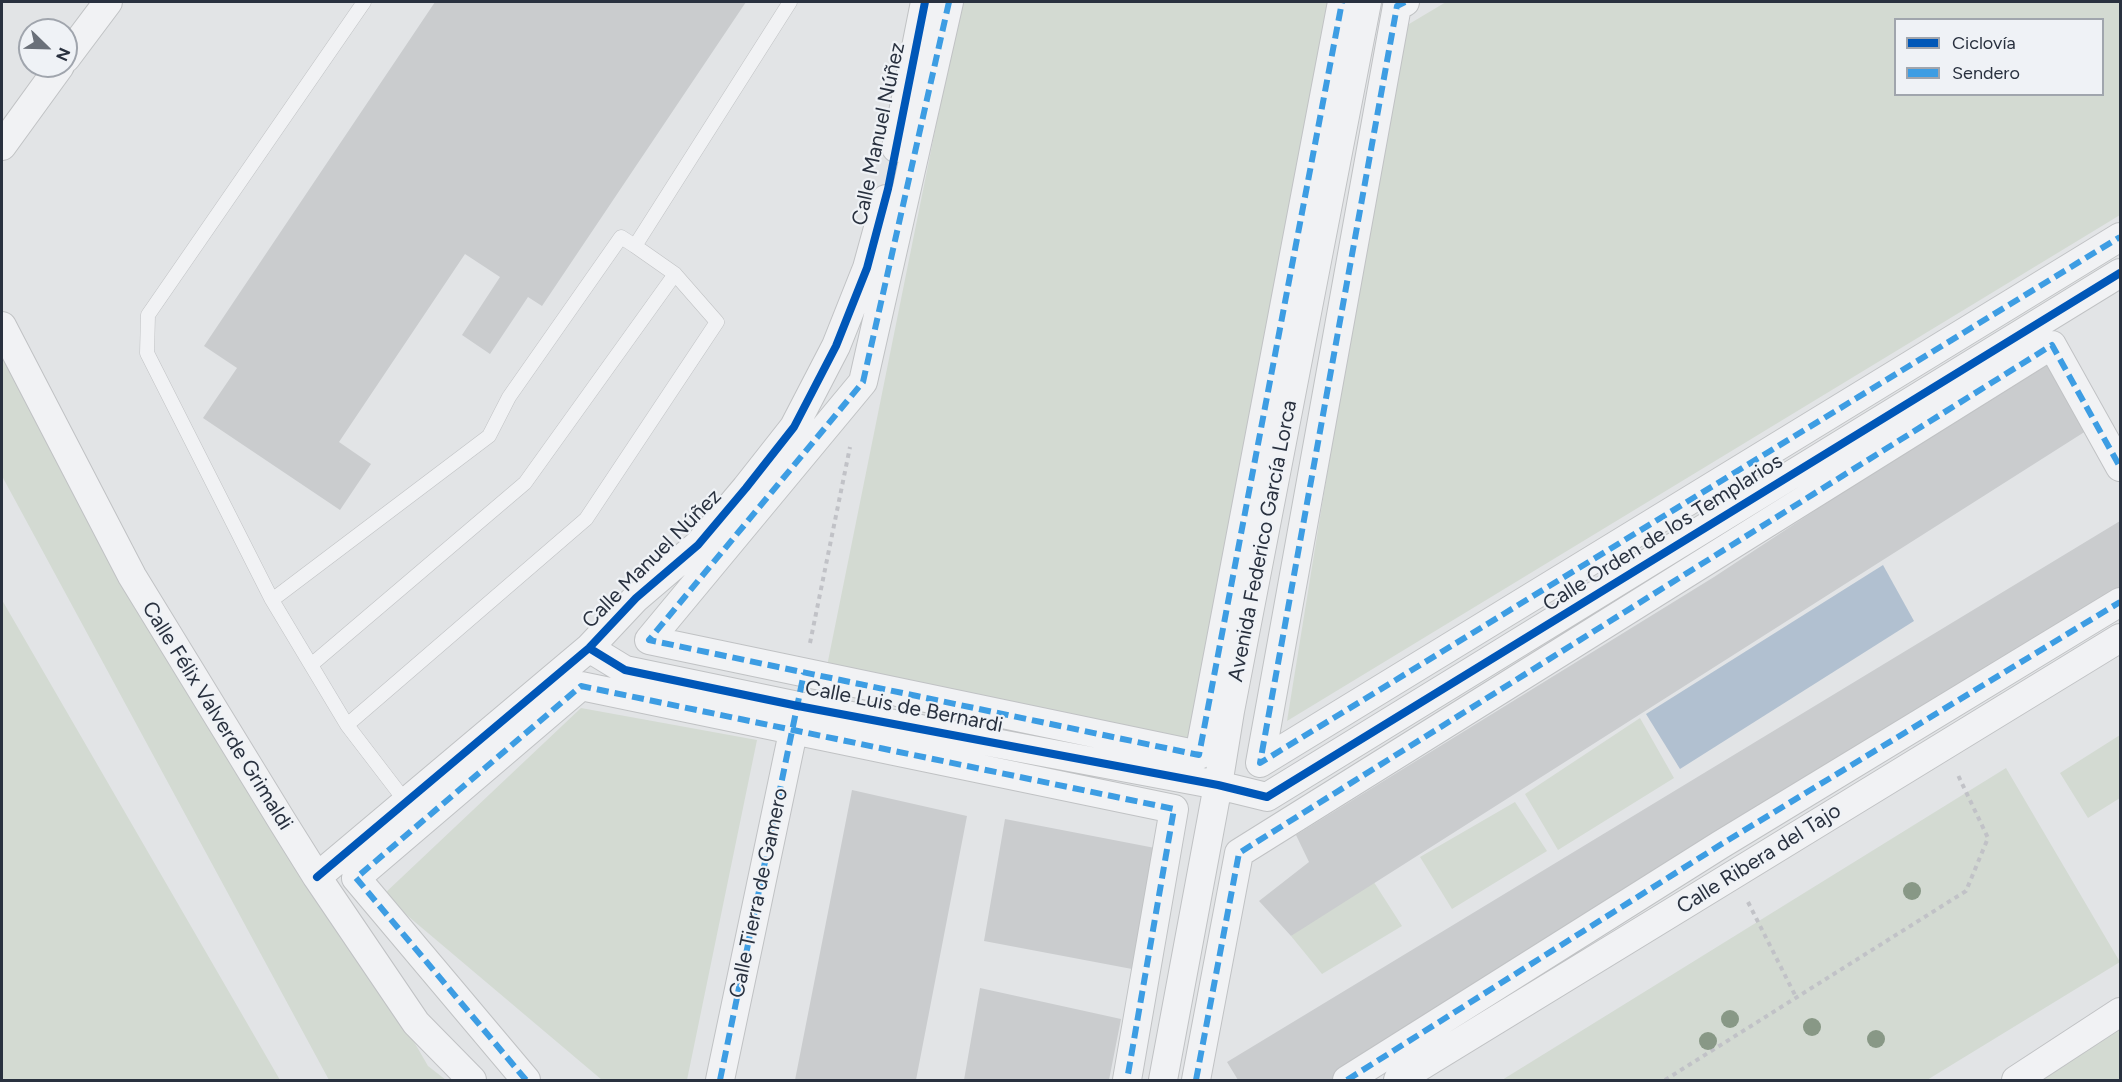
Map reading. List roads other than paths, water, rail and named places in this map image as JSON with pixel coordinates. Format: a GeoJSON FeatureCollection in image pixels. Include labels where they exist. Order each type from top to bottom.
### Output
{"type":"FeatureCollection","features":[{"type":"Feature","properties":{"kind":"street"},"geometry":{"type":"LineString","coordinates":[[78,42],[108,2]]}},
{"type":"Feature","properties":{"kind":"street","name":"Calle Manuel Núñez"},"geometry":{"type":"LineString","coordinates":[[317,877],[589,648],[636,598],[698,545],[794,427],[836,346],[867,268],[888,189],[925,2]]}},
{"type":"Feature","properties":{"kind":"street"},"geometry":{"type":"LineString","coordinates":[[949,2],[863,382],[649,640],[1199,755],[1342,2]]}},
{"type":"Feature","properties":{"kind":"street","name":"Avenida Federico García Lorca"},"geometry":{"type":"LineString","coordinates":[[1163,1080],[1230,711],[1367,2]]}},
{"type":"Feature","properties":{"kind":"street"},"geometry":{"type":"LineString","coordinates":[[1405,2],[1397,6],[1260,763],[2121,237]]}},
{"type":"Feature","properties":{"kind":"street"},"geometry":{"type":"LineString","coordinates":[[2,146],[51,78]]}},
{"type":"Feature","properties":{"kind":"street","name":"Calle Orden de los Templarios"},"geometry":{"type":"LineString","coordinates":[[1218,785],[1267,797],[2121,273]]}},
{"type":"Feature","properties":{"kind":"street"},"geometry":{"type":"LineString","coordinates":[[2051,316],[2121,433]]}},
{"type":"Feature","properties":{"kind":"street","name":"Calle Félix Valverde Grimaldi"},"geometry":{"type":"LineString","coordinates":[[2,326],[132,576],[317,877],[416,1023],[472,1080]]}},
{"type":"Feature","properties":{"kind":"street"},"geometry":{"type":"LineString","coordinates":[[1196,1080],[1239,852],[2052,345],[2121,467]]}},
{"type":"Feature","properties":{"kind":"street"},"geometry":{"type":"LineString","coordinates":[[1347,1080],[1720,845],[2121,602]]}},
{"type":"Feature","properties":{"kind":"street","name":"Calle Ribera del Tajo"},"geometry":{"type":"LineString","coordinates":[[1398,1080],[2121,638]]}},
{"type":"Feature","properties":{"kind":"street","name":"Calle Luis de Bernardi"},"geometry":{"type":"LineString","coordinates":[[589,648],[625,670],[795,718],[1218,785]]}},
{"type":"Feature","properties":{"kind":"street","name":"Calle Tierra de Gamero"},"geometry":{"type":"LineString","coordinates":[[720,1080],[804,673]]}},
{"type":"Feature","properties":{"kind":"street"},"geometry":{"type":"LineString","coordinates":[[526,1080],[356,878],[581,686],[795,718],[1174,809],[1127,1080]]}},
{"type":"Feature","properties":{"kind":"street"},"geometry":{"type":"LineString","coordinates":[[2016,1080],[2121,1012]]}},
{"type":"Feature","properties":{"kind":"lane"},"geometry":{"type":"LineString","coordinates":[[364,2],[148,315],[147,353],[272,600],[347,725],[406,802]]}},
{"type":"Feature","properties":{"kind":"lane"},"geometry":{"type":"LineString","coordinates":[[635,246],[790,2]]}},
{"type":"Feature","properties":{"kind":"lane"},"geometry":{"type":"LineString","coordinates":[[272,600],[489,436],[509,397],[621,237],[675,274],[717,322],[586,519],[347,725]]}},
{"type":"Feature","properties":{"kind":"lane"},"geometry":{"type":"LineString","coordinates":[[311,665],[525,483],[675,274]]}},
{"type":"Feature","properties":{"kind":"water"},"geometry":{"type":"Polygon","coordinates":[[[1883,565],[1914,621],[1680,769],[1646,714],[1883,565]]]}}]}
